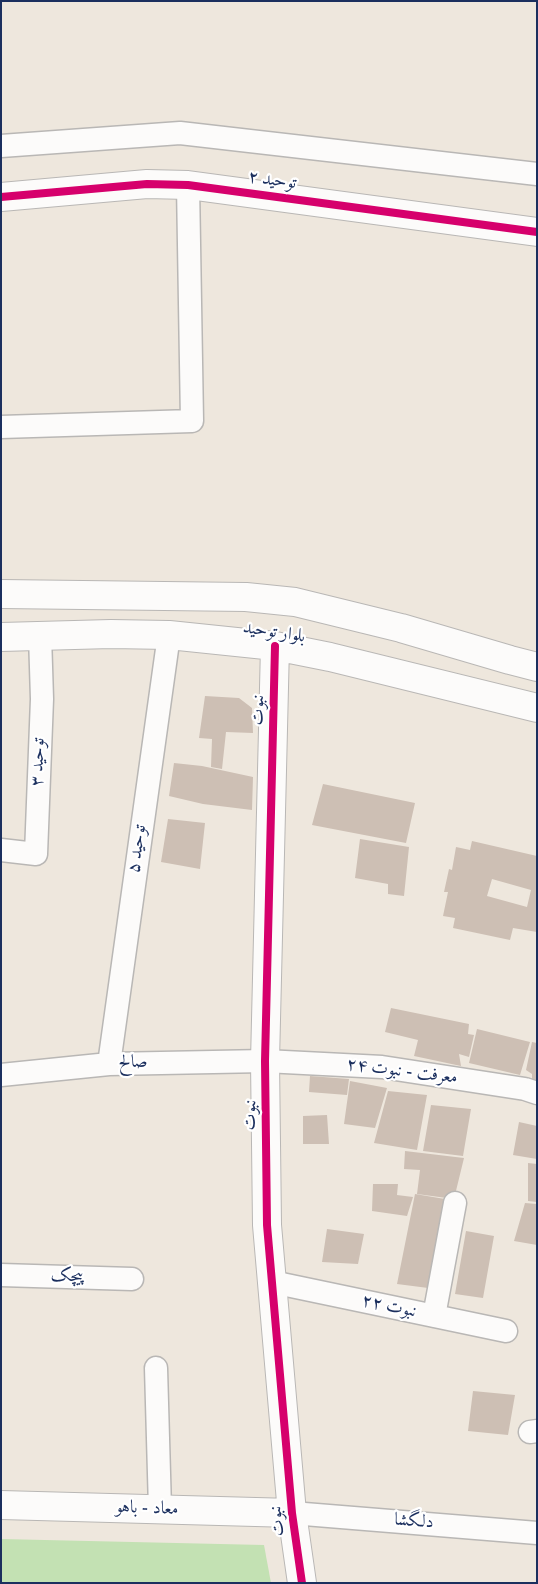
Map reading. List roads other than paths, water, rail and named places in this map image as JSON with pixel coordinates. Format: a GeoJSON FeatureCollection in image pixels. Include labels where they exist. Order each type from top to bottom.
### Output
{"type":"FeatureCollection","features":[{"type":"Feature","properties":{"kind":"street"},"geometry":{"type":"LineString","coordinates":[[1,146],[180,133],[537,174]]}},
{"type":"Feature","properties":{"kind":"street","name":"توحید ۲"},"geometry":{"type":"LineString","coordinates":[[1,196],[147,184],[188,185],[537,232]]}},
{"type":"Feature","properties":{"kind":"street"},"geometry":{"type":"LineString","coordinates":[[1,427],[192,421],[188,185]]}},
{"type":"Feature","properties":{"kind":"street","name":"بلوار توحید"},"geometry":{"type":"LineString","coordinates":[[1,594],[246,598],[295,602],[401,628],[537,667]]}},
{"type":"Feature","properties":{"kind":"street","name":"بلوار توحید"},"geometry":{"type":"LineString","coordinates":[[1,637],[40,635],[169,635],[275,646],[330,657],[537,708]]}},
{"type":"Feature","properties":{"kind":"street","name":"توحید ۳"},"geometry":{"type":"LineString","coordinates":[[1,850],[36,854],[42,699],[40,635]]}},
{"type":"Feature","properties":{"kind":"street","name":"توحید ۵"},"geometry":{"type":"LineString","coordinates":[[109,1064],[169,635]]}},
{"type":"Feature","properties":{"kind":"street","name":"نبوت"},"geometry":{"type":"LineString","coordinates":[[275,646],[265,1061],[267,1225],[292,1513],[302,1583]]}},
{"type":"Feature","properties":{"kind":"street","name":"صالح"},"geometry":{"type":"LineString","coordinates":[[1,1075],[109,1064],[265,1061]]}},
{"type":"Feature","properties":{"kind":"street","name":"معرفت - نبوت ۲۴"},"geometry":{"type":"LineString","coordinates":[[265,1061],[382,1067],[537,1093]]}},
{"type":"Feature","properties":{"kind":"street"},"geometry":{"type":"LineString","coordinates":[[434,1316],[455,1203]]}},
{"type":"Feature","properties":{"kind":"street","name":"پیچک"},"geometry":{"type":"LineString","coordinates":[[1,1275],[132,1279]]}},
{"type":"Feature","properties":{"kind":"street","name":"نبوت ۲۲"},"geometry":{"type":"LineString","coordinates":[[272,1282],[506,1331]]}},
{"type":"Feature","properties":{"kind":"street"},"geometry":{"type":"LineString","coordinates":[[156,1368],[160,1509]]}},
{"type":"Feature","properties":{"kind":"street","name":"معاد - باهو"},"geometry":{"type":"LineString","coordinates":[[1,1505],[292,1513]]}},
{"type":"Feature","properties":{"kind":"street","name":"دلگشا"},"geometry":{"type":"LineString","coordinates":[[292,1513],[537,1533]]}}]}
